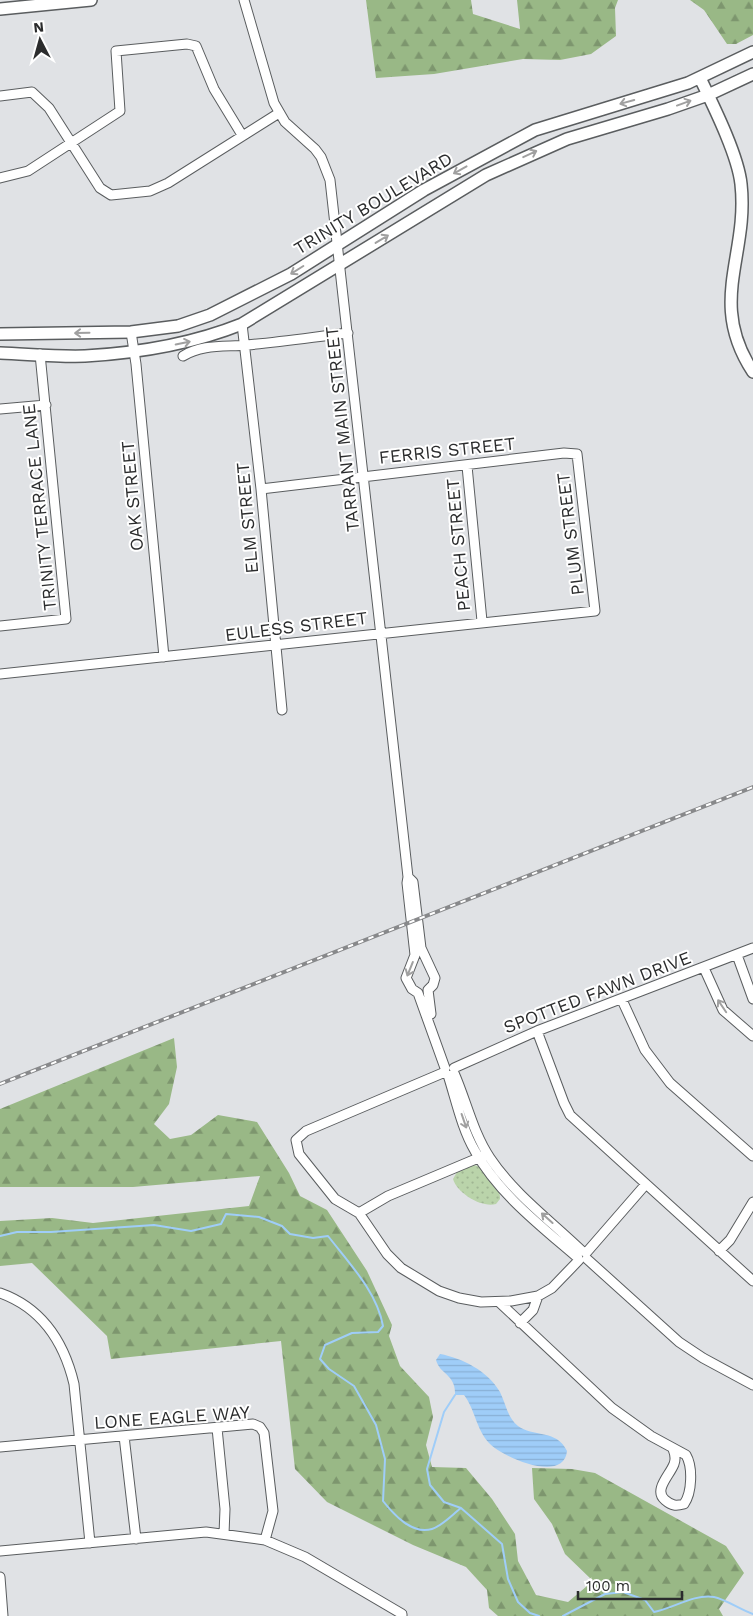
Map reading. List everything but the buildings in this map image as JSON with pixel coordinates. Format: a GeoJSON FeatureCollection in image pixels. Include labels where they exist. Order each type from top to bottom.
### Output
{"type":"FeatureCollection","features":[{"type":"Feature","properties":{"kind":"main road"},"geometry":{"type":"LineString","coordinates":[[0,9],[91,0]]}},
{"type":"Feature","properties":{"kind":"main road","name":"TRINITY BOULEVARD"},"geometry":{"type":"LineString","coordinates":[[0,334],[131,332],[178,326],[210,315],[291,274],[424,190],[535,130],[665,91],[700,78],[753,52]]}},
{"type":"Feature","properties":{"kind":"main road","name":"TRINITY BOULEVARD"},"geometry":{"type":"LineString","coordinates":[[0,353],[84,356],[181,344],[209,337],[242,324],[486,175],[567,139],[617,126],[708,95],[753,74]]}},
{"type":"Feature","properties":{"kind":"main road"},"geometry":{"type":"LineString","coordinates":[[700,78],[732,150],[741,182],[741,230],[729,305],[735,333],[743,354],[753,372]]}},
{"type":"Feature","properties":{"kind":"street","name":"TARRANT MAIN STREET"},"geometry":{"type":"LineString","coordinates":[[244,0],[268,88],[279,113],[321,157],[330,180],[408,877],[413,882],[414,921]]}},
{"type":"Feature","properties":{"kind":"street"},"geometry":{"type":"LineString","coordinates":[[0,178],[28,171],[120,111],[116,51],[187,44],[196,46],[201,53],[214,90],[242,135]]}},
{"type":"Feature","properties":{"kind":"street"},"geometry":{"type":"LineString","coordinates":[[0,96],[32,92],[49,108],[100,188],[111,195],[150,191],[168,183],[279,113]]}},
{"type":"Feature","properties":{"kind":"street","name":"ELM STREET"},"geometry":{"type":"LineString","coordinates":[[242,324],[246,345],[261,489],[282,710]]}},
{"type":"Feature","properties":{"kind":"street","name":"OAK STREET"},"geometry":{"type":"LineString","coordinates":[[131,332],[135,350],[164,658]]}},
{"type":"Feature","properties":{"kind":"street"},"geometry":{"type":"LineString","coordinates":[[182,356],[199,349],[348,333]]}},
{"type":"Feature","properties":{"kind":"street","name":"TRINITY TERRACE LANE"},"geometry":{"type":"LineString","coordinates":[[0,626],[66,619],[40,354]]}},
{"type":"Feature","properties":{"kind":"street"},"geometry":{"type":"LineString","coordinates":[[0,409],[46,405]]}},
{"type":"Feature","properties":{"kind":"street","name":"FERRIS STREET"},"geometry":{"type":"LineString","coordinates":[[261,489],[564,453],[577,454]]}},
{"type":"Feature","properties":{"kind":"street","name":"PLUM STREET"},"geometry":{"type":"LineString","coordinates":[[577,454],[595,611]]}},
{"type":"Feature","properties":{"kind":"street","name":"PEACH STREET"},"geometry":{"type":"LineString","coordinates":[[467,466],[482,621]]}},
{"type":"Feature","properties":{"kind":"street","name":"EULESS STREET"},"geometry":{"type":"LineString","coordinates":[[0,674],[275,646],[482,621],[595,611]]}},
{"type":"Feature","properties":{"kind":"street"},"geometry":{"type":"LineString","coordinates":[[414,921],[423,955],[435,978],[428,990],[430,1009],[469,1138],[483,1156],[488,1172],[503,1189],[679,1342],[703,1358],[753,1385]]}},
{"type":"Feature","properties":{"kind":"street"},"geometry":{"type":"LineString","coordinates":[[414,921],[415,955],[406,978],[412,989],[418,993],[449,1070]]}},
{"type":"Feature","properties":{"kind":"street","name":"SPOTTED FAWN DRIVE"},"geometry":{"type":"LineString","coordinates":[[359,1214],[335,1199],[323,1187],[299,1154],[296,1144],[299,1136],[306,1131],[537,1031],[622,1000],[753,948]]}},
{"type":"Feature","properties":{"kind":"street"},"geometry":{"type":"LineString","coordinates":[[737,955],[753,999]]}},
{"type":"Feature","properties":{"kind":"street"},"geometry":{"type":"LineString","coordinates":[[704,968],[724,1010],[753,1036]]}},
{"type":"Feature","properties":{"kind":"street"},"geometry":{"type":"LineString","coordinates":[[418,993],[428,990]]}},
{"type":"Feature","properties":{"kind":"street"},"geometry":{"type":"LineString","coordinates":[[622,1000],[645,1050],[670,1083],[753,1156]]}},
{"type":"Feature","properties":{"kind":"street"},"geometry":{"type":"LineString","coordinates":[[537,1031],[570,1115],[753,1281]]}},
{"type":"Feature","properties":{"kind":"street"},"geometry":{"type":"LineString","coordinates":[[483,1156],[388,1196],[359,1214],[387,1254],[414,1277],[459,1298],[499,1302],[538,1296],[552,1288],[646,1184]]}},
{"type":"Feature","properties":{"kind":"street"},"geometry":{"type":"LineString","coordinates":[[719,1251],[730,1240],[753,1202]]}},
{"type":"Feature","properties":{"kind":"street"},"geometry":{"type":"LineString","coordinates":[[0,1293],[30,1308],[42,1320],[62,1349],[74,1384],[90,1543]]}},
{"type":"Feature","properties":{"kind":"street"},"geometry":{"type":"LineString","coordinates":[[520,1323],[533,1310],[538,1296]]}},
{"type":"Feature","properties":{"kind":"street"},"geometry":{"type":"LineString","coordinates":[[499,1302],[612,1408],[673,1449],[686,1455],[689,1464],[690,1492],[684,1504],[678,1505],[672,1505],[663,1499],[661,1493],[661,1488],[674,1464],[673,1449]]}},
{"type":"Feature","properties":{"kind":"street","name":"LONE EAGLE WAY"},"geometry":{"type":"LineString","coordinates":[[0,1447],[253,1424],[260,1427],[264,1433],[274,1511],[265,1540]]}},
{"type":"Feature","properties":{"kind":"street"},"geometry":{"type":"LineString","coordinates":[[217,1428],[225,1509],[224,1534]]}},
{"type":"Feature","properties":{"kind":"street"},"geometry":{"type":"LineString","coordinates":[[124,1436],[136,1539]]}},
{"type":"Feature","properties":{"kind":"street"},"geometry":{"type":"LineString","coordinates":[[0,1552],[206,1532],[265,1540],[305,1557],[402,1614],[402,1616]]}},
{"type":"Feature","properties":{"kind":"street"},"geometry":{"type":"LineString","coordinates":[[0,1576],[4,1616]]}},
{"type":"Feature","properties":{"kind":"green space"},"geometry":{"type":"Polygon","coordinates":[[[366,0],[471,0],[473,14],[520,29],[517,0],[618,0],[615,8],[616,36],[591,54],[560,60],[523,59],[434,74],[376,78],[366,0]]]}},
{"type":"Feature","properties":{"kind":"green space"},"geometry":{"type":"Polygon","coordinates":[[[690,0],[753,0],[753,35],[736,44],[727,44],[704,10],[690,0]]]}},
{"type":"Feature","properties":{"kind":"green space"},"geometry":{"type":"Polygon","coordinates":[[[174,1038],[177,1067],[169,1104],[154,1124],[170,1139],[191,1135],[218,1115],[257,1122],[289,1173],[300,1196],[327,1210],[367,1271],[392,1325],[389,1336],[400,1366],[429,1397],[433,1417],[426,1445],[432,1467],[466,1468],[492,1499],[515,1534],[518,1561],[536,1595],[568,1602],[593,1581],[565,1554],[552,1524],[534,1499],[532,1468],[572,1469],[595,1473],[726,1546],[744,1573],[719,1609],[723,1616],[498,1616],[489,1608],[487,1590],[466,1567],[413,1545],[327,1502],[295,1469],[281,1341],[111,1359],[107,1336],[32,1263],[0,1266],[0,1221],[52,1218],[93,1223],[249,1206],[260,1176],[133,1187],[0,1187],[0,1109],[174,1038]]]}},
{"type":"Feature","properties":{"kind":"green space"},"geometry":{"type":"Polygon","coordinates":[[[474,1165],[487,1174],[498,1189],[500,1199],[496,1204],[490,1205],[477,1202],[464,1194],[455,1184],[453,1179],[457,1172],[474,1165]]]}},
{"type":"Feature","properties":{"kind":"water"},"geometry":{"type":"Polygon","coordinates":[[[440,1354],[465,1362],[489,1378],[500,1392],[509,1414],[518,1426],[551,1436],[563,1444],[567,1451],[563,1461],[555,1466],[532,1465],[506,1455],[489,1443],[481,1432],[468,1401],[464,1395],[455,1395],[453,1383],[438,1365],[436,1360],[440,1354]]]}},
{"type":"Feature","properties":{"kind":"waterway"},"geometry":{"type":"LineString","coordinates":[[0,1236],[17,1232],[51,1232],[154,1225],[191,1231],[221,1224],[226,1214],[259,1217],[282,1226],[290,1234],[313,1238],[328,1236],[361,1278],[375,1301],[383,1326],[378,1332],[352,1333],[325,1345],[320,1359],[329,1369],[354,1386],[376,1425],[385,1459],[383,1501],[404,1522],[417,1529],[425,1530],[440,1525],[461,1508]]}},
{"type":"Feature","properties":{"kind":"waterway"},"geometry":{"type":"LineString","coordinates":[[455,1395],[444,1412],[427,1469],[430,1485],[444,1502],[461,1508],[502,1544],[508,1579],[518,1602],[530,1613],[539,1616]]}},
{"type":"Feature","properties":{"kind":"waterway"},"geometry":{"type":"LineString","coordinates":[[563,1616],[605,1594],[623,1592],[645,1600],[654,1612],[691,1599],[714,1597],[753,1614]]}},
{"type":"Feature","properties":{"kind":"railway"},"geometry":{"type":"LineString","coordinates":[[0,1084],[753,787]]}}]}
